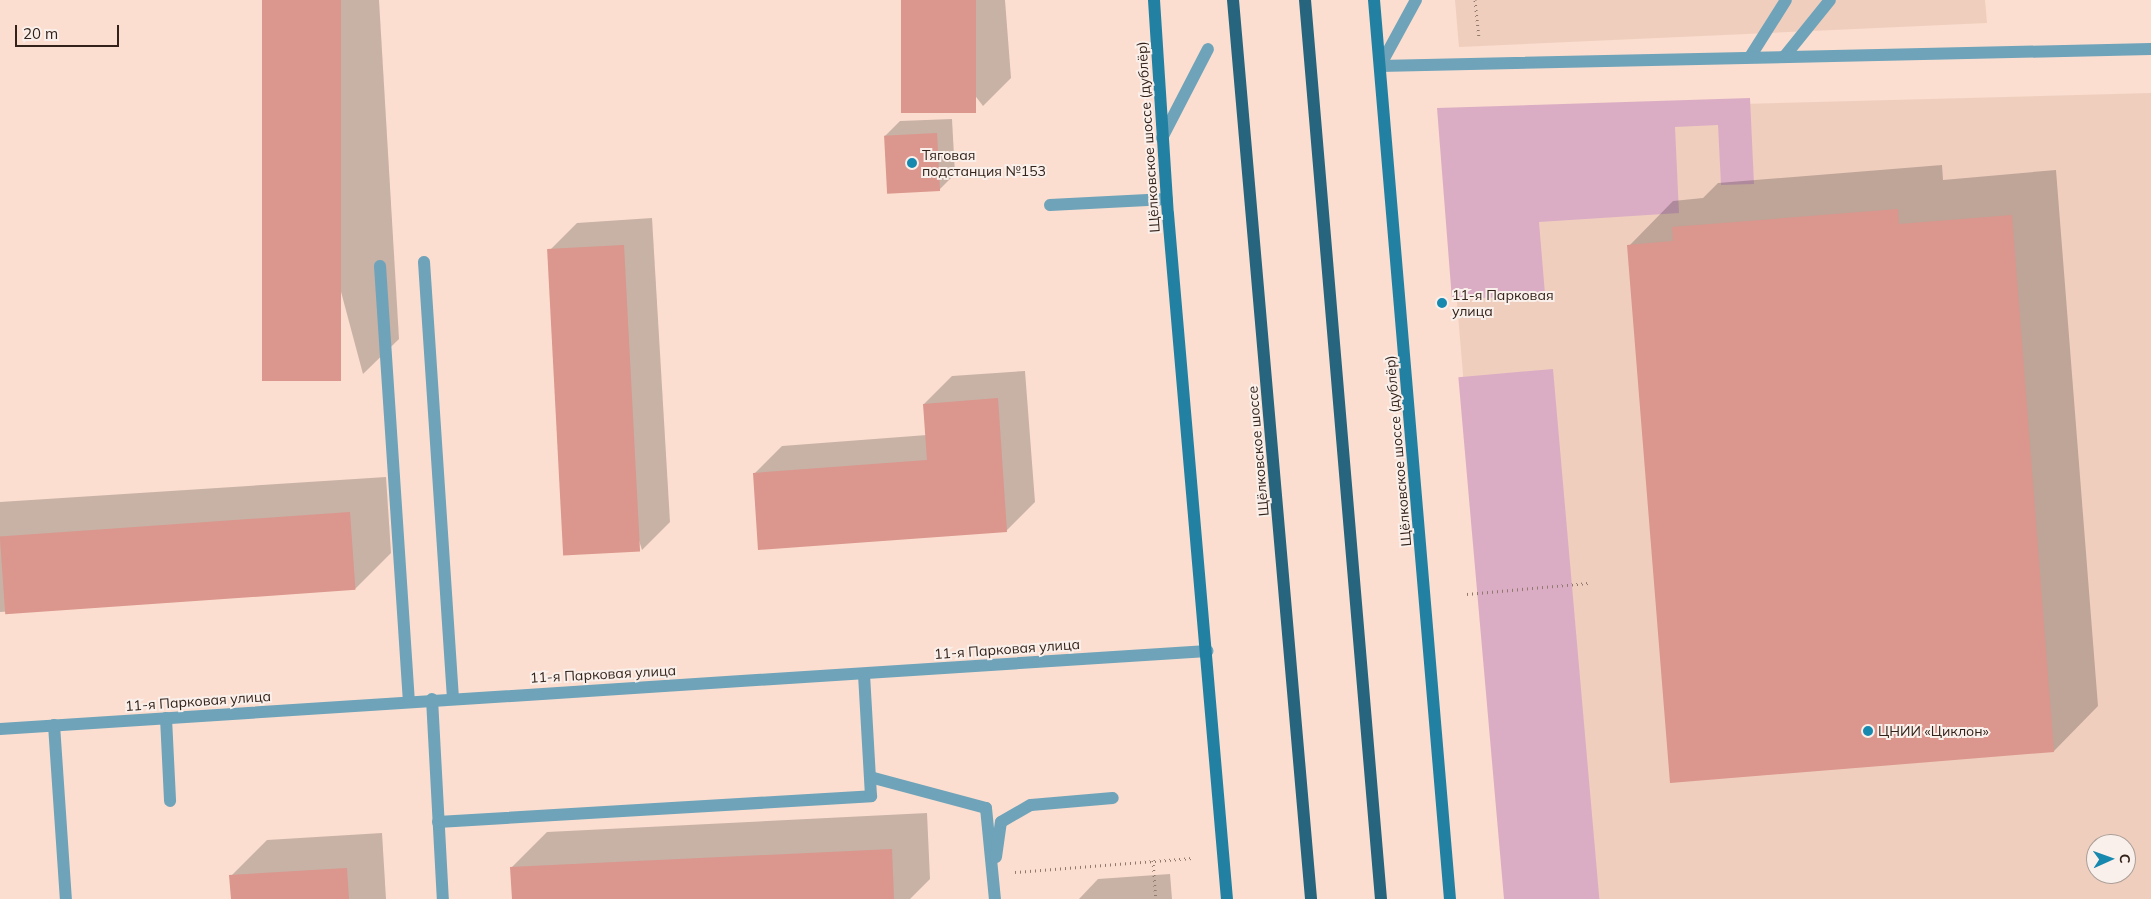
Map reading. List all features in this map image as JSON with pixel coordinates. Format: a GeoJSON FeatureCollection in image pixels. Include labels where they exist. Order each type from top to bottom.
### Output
{"type":"FeatureCollection","features":[{"type":"Feature","properties":{"kind":"main road","name":"Щёлковское шоссе (дублёр)"},"geometry":{"type":"LineString","coordinates":[[1154,0],[1162,138],[1227,899]]}},
{"type":"Feature","properties":{"kind":"main road","name":"Щёлковское шоссе"},"geometry":{"type":"LineString","coordinates":[[1233,0],[1311,899]]}},
{"type":"Feature","properties":{"kind":"main road"},"geometry":{"type":"LineString","coordinates":[[1304,0],[1381,899]]}},
{"type":"Feature","properties":{"kind":"main road","name":"Щёлковское шоссе (дублёр)"},"geometry":{"type":"LineString","coordinates":[[1374,0],[1450,899]]}},
{"type":"Feature","properties":{"kind":"street"},"geometry":{"type":"LineString","coordinates":[[1416,0],[1380,66],[2151,49]]}},
{"type":"Feature","properties":{"kind":"street"},"geometry":{"type":"LineString","coordinates":[[1750,58],[1786,0]]}},
{"type":"Feature","properties":{"kind":"street"},"geometry":{"type":"LineString","coordinates":[[1784,57],[1830,0]]}},
{"type":"Feature","properties":{"kind":"street"},"geometry":{"type":"LineString","coordinates":[[1162,138],[1208,49]]}},
{"type":"Feature","properties":{"kind":"street"},"geometry":{"type":"LineString","coordinates":[[1050,205],[1167,199]]}},
{"type":"Feature","properties":{"kind":"street"},"geometry":{"type":"LineString","coordinates":[[424,262],[453,698]]}},
{"type":"Feature","properties":{"kind":"street"},"geometry":{"type":"LineString","coordinates":[[380,266],[409,701]]}},
{"type":"Feature","properties":{"kind":"street","name":"11-я Парковая улица"},"geometry":{"type":"LineString","coordinates":[[0,728],[1207,651]]}},
{"type":"Feature","properties":{"kind":"street"},"geometry":{"type":"LineString","coordinates":[[438,822],[871,796],[864,674]]}},
{"type":"Feature","properties":{"kind":"street"},"geometry":{"type":"LineString","coordinates":[[432,699],[443,899]]}},
{"type":"Feature","properties":{"kind":"street"},"geometry":{"type":"LineString","coordinates":[[166,718],[170,801]]}},
{"type":"Feature","properties":{"kind":"street"},"geometry":{"type":"LineString","coordinates":[[54,725],[66,899]]}},
{"type":"Feature","properties":{"kind":"street"},"geometry":{"type":"LineString","coordinates":[[870,777],[986,808],[995,899]]}},
{"type":"Feature","properties":{"kind":"street"},"geometry":{"type":"LineString","coordinates":[[993,874],[1001,822],[1031,805],[1113,798]]}},
{"type":"Feature","properties":{"kind":"path"},"geometry":{"type":"LineString","coordinates":[[1467,594],[1589,583]]}},
{"type":"Feature","properties":{"kind":"path"},"geometry":{"type":"LineString","coordinates":[[993,874],[1192,858]]}},
{"type":"Feature","properties":{"kind":"path"},"geometry":{"type":"LineString","coordinates":[[1153,860],[1156,899]]}},
{"type":"Feature","properties":{"kind":"shaded area"},"geometry":{"type":"Polygon","coordinates":[[[1455,0],[1985,0],[1987,23],[1459,47],[1455,0]]]}},
{"type":"Feature","properties":{"kind":"shaded area"},"geometry":{"type":"Polygon","coordinates":[[[2151,93],[2151,899],[1507,899],[1441,112],[2151,93]]]}},
{"type":"Feature","properties":{"kind":"shaded area"},"geometry":{"type":"Polygon","coordinates":[[[1750,98],[1754,184],[1721,185],[1718,125],[1675,127],[1679,213],[1539,222],[1545,294],[1452,300],[1437,108],[1750,98]]]}},
{"type":"Feature","properties":{"kind":"shaded area"},"geometry":{"type":"Polygon","coordinates":[[[1553,369],[1599,899],[1504,899],[1458,377],[1553,369]]]}},
{"type":"Feature","properties":{"kind":"building"},"geometry":{"type":"Polygon","coordinates":[[[262,0],[341,0],[341,381],[262,381],[262,0]]]}},
{"type":"Feature","properties":{"kind":"building"},"geometry":{"type":"Polygon","coordinates":[[[901,0],[976,0],[976,113],[901,113],[901,0]]]}},
{"type":"Feature","properties":{"kind":"building","name":"Тяговая подстанция №153"},"geometry":{"type":"Polygon","coordinates":[[[937,133],[940,191],[887,194],[884,136],[937,133]]]}},
{"type":"Feature","properties":{"kind":"building"},"geometry":{"type":"Polygon","coordinates":[[[1898,209],[1899,224],[2012,215],[2054,752],[1670,783],[1627,245],[1673,241],[1672,227],[1898,209]]]}},
{"type":"Feature","properties":{"kind":"building"},"geometry":{"type":"Polygon","coordinates":[[[624,245],[640,552],[563,556],[547,249],[624,245]]]}},
{"type":"Feature","properties":{"kind":"building"},"geometry":{"type":"Polygon","coordinates":[[[998,398],[1007,532],[758,550],[753,473],[927,460],[923,404],[998,398]]]}},
{"type":"Feature","properties":{"kind":"building"},"geometry":{"type":"Polygon","coordinates":[[[350,512],[355,590],[5,614],[0,536],[350,512]]]}},
{"type":"Feature","properties":{"kind":"building"},"geometry":{"type":"Polygon","coordinates":[[[892,849],[894,899],[512,899],[510,867],[892,849]]]}},
{"type":"Feature","properties":{"kind":"building"},"geometry":{"type":"Polygon","coordinates":[[[347,868],[349,899],[231,899],[229,875],[347,868]]]}},
{"type":"Feature","properties":{"kind":"place","name":"Тяговая подстанция №153"},"geometry":{"type":"Point","coordinates":[912,163]}},
{"type":"Feature","properties":{"kind":"place","name":"11-я Парковая улица"},"geometry":{"type":"Point","coordinates":[1442,303]}},
{"type":"Feature","properties":{"kind":"place","name":"ЦНИИ «Циклон»"},"geometry":{"type":"Point","coordinates":[1868,731]}}]}
